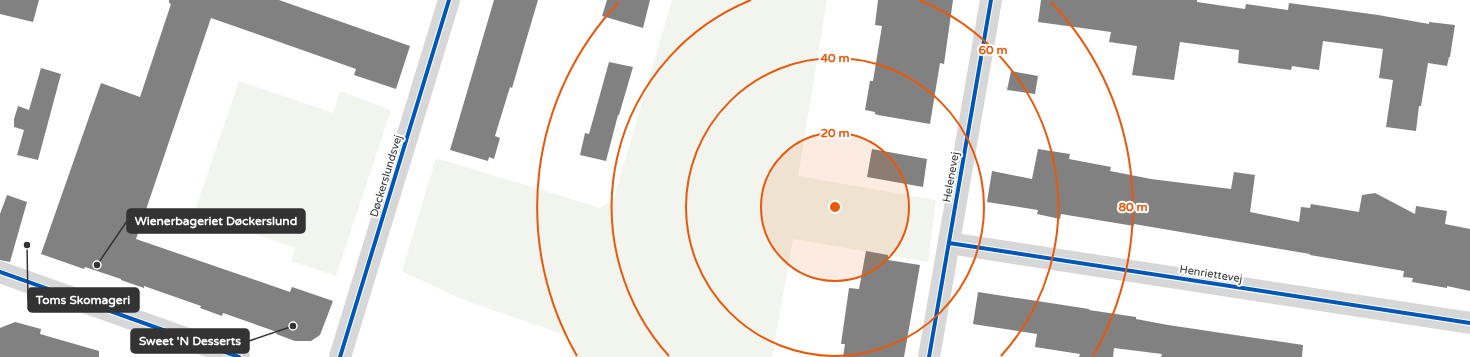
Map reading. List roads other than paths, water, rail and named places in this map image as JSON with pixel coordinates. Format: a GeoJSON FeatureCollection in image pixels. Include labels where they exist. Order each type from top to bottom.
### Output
{"type":"FeatureCollection","features":[{"type":"Feature","properties":{"kind":"street","name":"Døckerslundsvej"},"geometry":{"type":"LineString","coordinates":[[340,357],[449,0]]}},
{"type":"Feature","properties":{"kind":"street","name":"Helenevej"},"geometry":{"type":"LineString","coordinates":[[929,357],[991,0]]}},
{"type":"Feature","properties":{"kind":"street","name":"Henriettevej"},"geometry":{"type":"LineString","coordinates":[[948,243],[1470,323]]}},
{"type":"Feature","properties":{"kind":"street"},"geometry":{"type":"LineString","coordinates":[[0,272],[239,357]]}},
{"type":"Feature","properties":{"kind":"place","name":"Toms Skomageri"},"geometry":{"type":"Point","coordinates":[27,245]}},
{"type":"Feature","properties":{"kind":"place","name":"Wienerbageriet Døckerslund"},"geometry":{"type":"Point","coordinates":[97,265]}},
{"type":"Feature","properties":{"kind":"place","name":"Sweet 'N Desserts"},"geometry":{"type":"Point","coordinates":[293,326]}}]}
